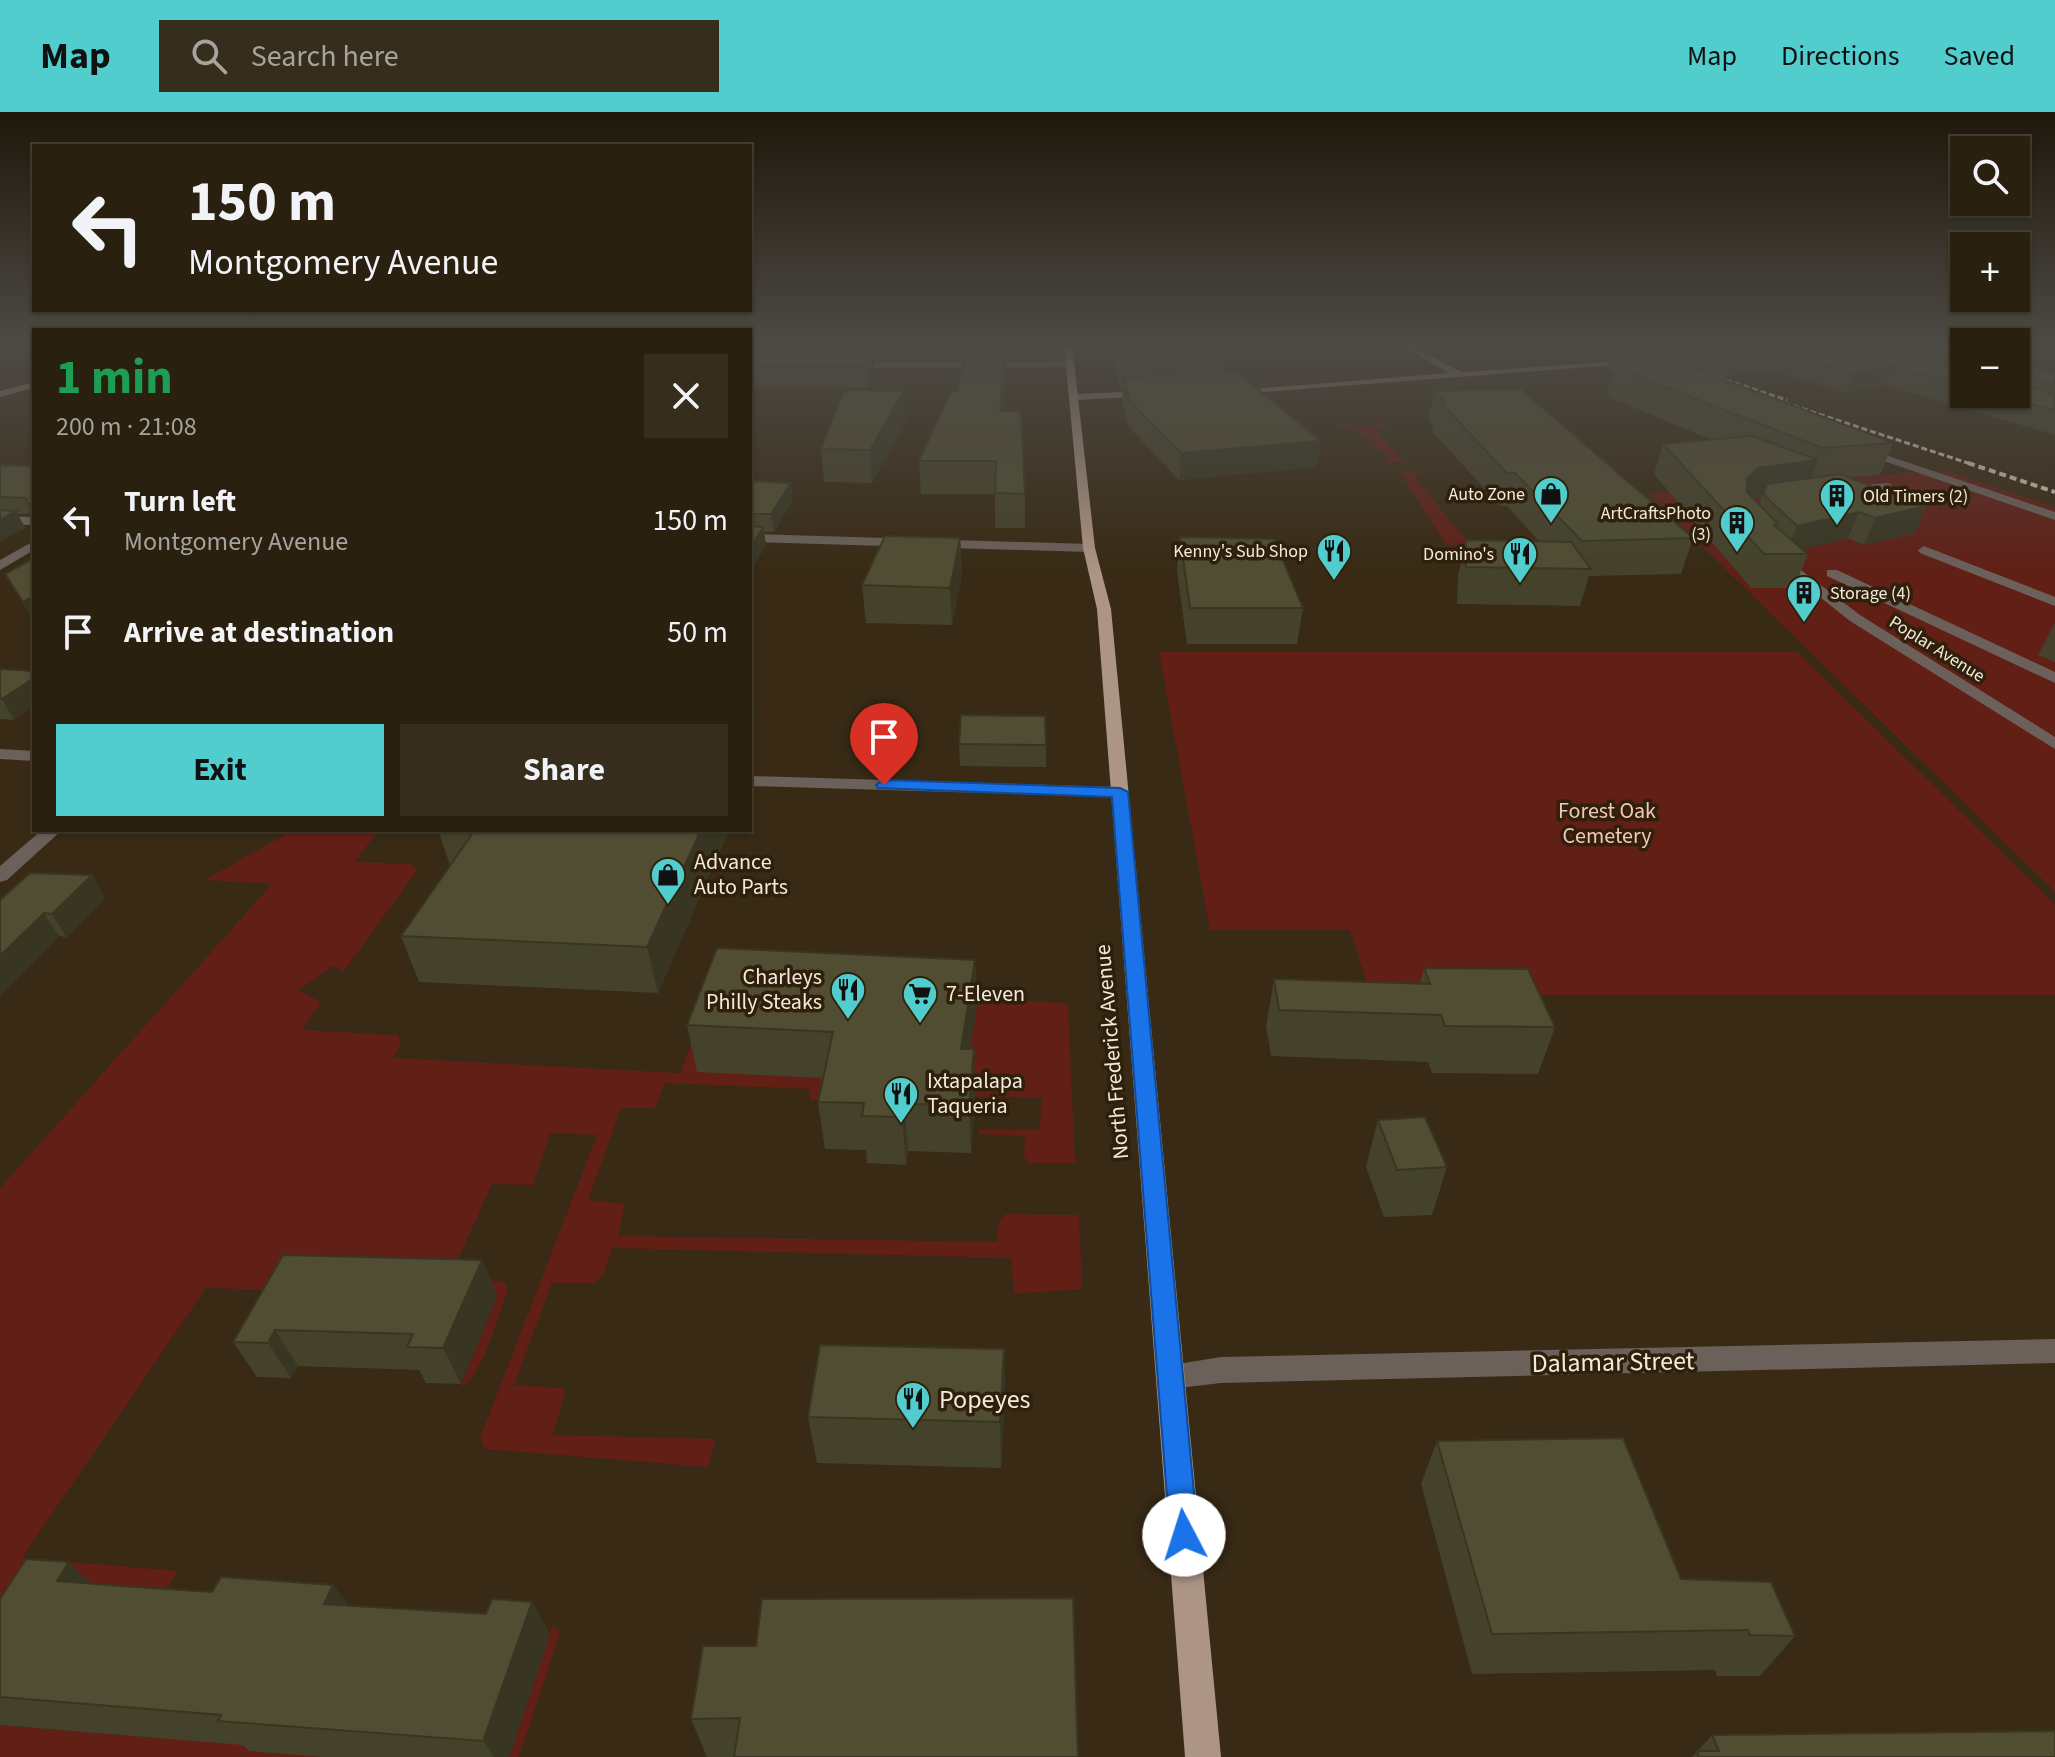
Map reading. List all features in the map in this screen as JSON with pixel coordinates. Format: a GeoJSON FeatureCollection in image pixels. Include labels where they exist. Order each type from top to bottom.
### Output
{"type":"FeatureCollection","features":[{"type":"Feature","properties":{"kind":"main road","name":"North Frederick Avenue"},"geometry":{"type":"LineString","coordinates":[[1078,421],[1089,548],[1104,609],[1203,1757]]}},
{"type":"Feature","properties":{"kind":"street"},"geometry":{"type":"LineString","coordinates":[[1849,445],[2055,516]]}},
{"type":"Feature","properties":{"kind":"street"},"geometry":{"type":"LineString","coordinates":[[1830,491],[1887,486]]}},
{"type":"Feature","properties":{"kind":"street"},"geometry":{"type":"LineString","coordinates":[[0,520],[32,521]]}},
{"type":"Feature","properties":{"kind":"street"},"geometry":{"type":"LineString","coordinates":[[752,538],[1089,548]]}},
{"type":"Feature","properties":{"kind":"street"},"geometry":{"type":"LineString","coordinates":[[0,566],[32,546]]}},
{"type":"Feature","properties":{"kind":"street","name":"Poplar Avenue"},"geometry":{"type":"LineString","coordinates":[[1770,550],[1855,618],[2055,744]]}},
{"type":"Feature","properties":{"kind":"street"},"geometry":{"type":"LineString","coordinates":[[1924,550],[2055,602]]}},
{"type":"Feature","properties":{"kind":"street"},"geometry":{"type":"LineString","coordinates":[[1832,573],[2055,678]]}},
{"type":"Feature","properties":{"kind":"street"},"geometry":{"type":"LineString","coordinates":[[0,754],[32,756]]}},
{"type":"Feature","properties":{"kind":"street"},"geometry":{"type":"LineString","coordinates":[[752,781],[1120,792]]}},
{"type":"Feature","properties":{"kind":"street"},"geometry":{"type":"LineString","coordinates":[[0,876],[51,832]]}},
{"type":"Feature","properties":{"kind":"street","name":"Dalamar Street"},"geometry":{"type":"LineString","coordinates":[[1170,1376],[1221,1370],[2055,1351]]}},
{"type":"Feature","properties":{"kind":"green space"},"geometry":{"type":"Polygon","coordinates":[[[1375,421],[1389,426],[1375,428],[1402,460],[1419,462],[1382,463],[1392,460],[1379,449],[1363,448],[1376,445],[1354,429],[1340,429],[1334,425],[1375,425],[1375,421]]]}},
{"type":"Feature","properties":{"kind":"green space"},"geometry":{"type":"Polygon","coordinates":[[[1944,470],[2055,507],[2055,892],[1648,493],[1944,470]]]}},
{"type":"Feature","properties":{"kind":"green space"},"geometry":{"type":"Polygon","coordinates":[[[1427,472],[1414,476],[1465,539],[1485,541],[1474,548],[1446,544],[1400,473],[1427,472]]]}},
{"type":"Feature","properties":{"kind":"green space","name":"Forest Oak Cemetery"},"geometry":{"type":"Polygon","coordinates":[[[1159,652],[1797,652],[2055,904],[2055,995],[1371,995],[1350,930],[1210,930],[1159,652]]]}},
{"type":"Feature","properties":{"kind":"green space"},"geometry":{"type":"Polygon","coordinates":[[[289,832],[378,832],[355,862],[411,864],[418,869],[344,971],[332,966],[298,991],[322,1002],[302,1030],[398,1035],[401,1043],[393,1058],[680,1073],[706,1005],[960,1005],[987,999],[1068,1003],[1075,1163],[1030,1163],[1024,1157],[1025,1136],[979,1134],[979,1129],[1040,1130],[1041,1098],[837,1093],[835,1101],[810,1100],[809,1089],[665,1083],[655,1108],[621,1108],[588,1200],[625,1204],[618,1236],[997,1242],[999,1220],[1006,1214],[1079,1215],[1082,1289],[1014,1294],[1011,1258],[613,1248],[603,1275],[594,1283],[552,1283],[514,1385],[563,1388],[565,1394],[553,1435],[716,1439],[708,1467],[485,1449],[480,1438],[597,1135],[550,1133],[533,1185],[492,1184],[449,1279],[504,1282],[508,1290],[483,1359],[476,1372],[460,1388],[497,1297],[206,1288],[22,1558],[178,1571],[165,1591],[0,1690],[0,1188],[272,884],[205,880],[289,832]]]}},
{"type":"Feature","properties":{"kind":"green space"},"geometry":{"type":"Polygon","coordinates":[[[286,1614],[249,1751],[324,1757],[0,1757],[0,1725],[222,1743],[286,1614]]]}},
{"type":"Feature","properties":{"kind":"green space"},"geometry":{"type":"Polygon","coordinates":[[[553,1625],[559,1631],[558,1640],[519,1757],[509,1757],[553,1625]]]}},
{"type":"Feature","properties":{"kind":"building"},"geometry":{"type":"Polygon","coordinates":[[[832,421],[887,421],[870,450],[821,449],[832,421]]]}},
{"type":"Feature","properties":{"kind":"building"},"geometry":{"type":"Polygon","coordinates":[[[937,421],[1021,421],[1025,494],[995,493],[996,461],[919,461],[937,421]]]}},
{"type":"Feature","properties":{"kind":"building"},"geometry":{"type":"Polygon","coordinates":[[[1149,421],[1296,421],[1321,441],[1181,453],[1149,421]]]}},
{"type":"Feature","properties":{"kind":"building"},"geometry":{"type":"Polygon","coordinates":[[[1458,421],[1558,421],[1693,538],[1582,541],[1515,473],[1507,473],[1458,421]]]}},
{"type":"Feature","properties":{"kind":"building"},"geometry":{"type":"Polygon","coordinates":[[[1752,421],[1834,421],[1893,443],[1822,448],[1752,421]]]}},
{"type":"Feature","properties":{"kind":"building"},"geometry":{"type":"Polygon","coordinates":[[[1752,436],[1818,460],[1758,468],[1747,479],[1747,492],[1778,524],[1774,525],[1808,554],[1764,554],[1663,444],[1752,436]]]}},
{"type":"Feature","properties":{"kind":"building"},"geometry":{"type":"Polygon","coordinates":[[[0,465],[32,466],[32,510],[26,498],[0,497],[0,465]]]}},
{"type":"Feature","properties":{"kind":"building"},"geometry":{"type":"Polygon","coordinates":[[[1839,474],[1926,506],[1875,518],[1859,512],[1797,526],[1763,494],[1767,484],[1839,474]]]}},
{"type":"Feature","properties":{"kind":"building"},"geometry":{"type":"Polygon","coordinates":[[[752,481],[791,483],[771,514],[752,514],[752,481]]]}},
{"type":"Feature","properties":{"kind":"building"},"geometry":{"type":"Polygon","coordinates":[[[0,510],[16,511],[0,520],[0,510]]]}},
{"type":"Feature","properties":{"kind":"building"},"geometry":{"type":"Polygon","coordinates":[[[752,526],[763,527],[752,546],[752,526]]]}},
{"type":"Feature","properties":{"kind":"building"},"geometry":{"type":"Polygon","coordinates":[[[885,536],[960,538],[950,588],[862,585],[885,536]]]}},
{"type":"Feature","properties":{"kind":"building"},"geometry":{"type":"Polygon","coordinates":[[[1180,537],[1274,539],[1303,608],[1190,608],[1180,537]]]}},
{"type":"Feature","properties":{"kind":"building"},"geometry":{"type":"Polygon","coordinates":[[[1466,540],[1571,542],[1591,569],[1466,567],[1466,540]]]}},
{"type":"Feature","properties":{"kind":"building"},"geometry":{"type":"Polygon","coordinates":[[[32,559],[32,597],[23,602],[5,574],[32,559]]]}},
{"type":"Feature","properties":{"kind":"building"},"geometry":{"type":"Polygon","coordinates":[[[0,669],[32,671],[32,679],[0,698],[0,669]]]}},
{"type":"Feature","properties":{"kind":"building"},"geometry":{"type":"Polygon","coordinates":[[[961,715],[1045,716],[1046,745],[959,744],[961,715]]]}},
{"type":"Feature","properties":{"kind":"building"},"geometry":{"type":"Polygon","coordinates":[[[474,832],[700,832],[647,947],[401,936],[474,832]]]}},
{"type":"Feature","properties":{"kind":"building"},"geometry":{"type":"Polygon","coordinates":[[[30,873],[92,875],[52,914],[44,913],[0,956],[0,900],[30,873]]]}},
{"type":"Feature","properties":{"kind":"building"},"geometry":{"type":"Polygon","coordinates":[[[717,948],[975,960],[961,1049],[974,1049],[969,1105],[904,1104],[902,1117],[862,1116],[864,1103],[818,1102],[833,1032],[687,1025],[717,948]]]}},
{"type":"Feature","properties":{"kind":"building"},"geometry":{"type":"Polygon","coordinates":[[[1424,968],[1528,969],[1555,1027],[1445,1026],[1441,1015],[1279,1010],[1274,979],[1430,984],[1424,968]]]}},
{"type":"Feature","properties":{"kind":"building"},"geometry":{"type":"Polygon","coordinates":[[[1425,1117],[1447,1167],[1397,1170],[1378,1120],[1425,1117]]]}},
{"type":"Feature","properties":{"kind":"building"},"geometry":{"type":"Polygon","coordinates":[[[283,1255],[482,1260],[443,1348],[407,1347],[413,1334],[275,1330],[268,1343],[233,1342],[283,1255]]]}},
{"type":"Feature","properties":{"kind":"building"},"geometry":{"type":"Polygon","coordinates":[[[820,1345],[1004,1349],[1000,1422],[808,1417],[820,1345]]]}},
{"type":"Feature","properties":{"kind":"building"},"geometry":{"type":"Polygon","coordinates":[[[1623,1438],[1681,1579],[1771,1582],[1795,1636],[1750,1635],[1748,1630],[1492,1634],[1437,1441],[1623,1438]]]}},
{"type":"Feature","properties":{"kind":"building"},"geometry":{"type":"Polygon","coordinates":[[[26,1559],[69,1562],[57,1581],[212,1592],[221,1577],[333,1585],[324,1604],[486,1614],[492,1599],[532,1602],[483,1741],[218,1721],[221,1715],[0,1697],[0,1599],[26,1559]]]}},
{"type":"Feature","properties":{"kind":"building"},"geometry":{"type":"Polygon","coordinates":[[[1073,1598],[1078,1757],[734,1757],[740,1718],[691,1719],[703,1646],[756,1646],[762,1599],[1073,1598]]]}},
{"type":"Feature","properties":{"kind":"building"},"geometry":{"type":"Polygon","coordinates":[[[2055,1731],[2055,1757],[1699,1757],[1697,1751],[1719,1751],[1712,1735],[2055,1731]]]}},
{"type":"Feature","properties":{"kind":"railway"},"geometry":{"type":"LineString","coordinates":[[1839,421],[1974,465]]}},
{"type":"Feature","properties":{"kind":"railway"},"geometry":{"type":"LineString","coordinates":[[1968,463],[1974,465]]}},
{"type":"Feature","properties":{"kind":"railway"},"geometry":{"type":"LineString","coordinates":[[1974,465],[2055,492]]}},
{"type":"Feature","properties":{"kind":"place","name":"Auto Zone"},"geometry":{"type":"Point","coordinates":[1551,525]}},
{"type":"Feature","properties":{"kind":"place","name":"Old Timers (2)"},"geometry":{"type":"Point","coordinates":[1837,527]}},
{"type":"Feature","properties":{"kind":"place","name":"ArtCraftsPhoto (3)"},"geometry":{"type":"Point","coordinates":[1737,554]}},
{"type":"Feature","properties":{"kind":"place","name":"Kenny's Sub Shop"},"geometry":{"type":"Point","coordinates":[1334,582]}},
{"type":"Feature","properties":{"kind":"place","name":"Domino's"},"geometry":{"type":"Point","coordinates":[1520,585]}},
{"type":"Feature","properties":{"kind":"place","name":"Storage (4)"},"geometry":{"type":"Point","coordinates":[1804,624]}},
{"type":"Feature","properties":{"kind":"place","name":"Advance Auto Parts"},"geometry":{"type":"Point","coordinates":[668,906]}},
{"type":"Feature","properties":{"kind":"place","name":"Charleys Philly Steaks"},"geometry":{"type":"Point","coordinates":[848,1021]}},
{"type":"Feature","properties":{"kind":"place","name":"7-Eleven"},"geometry":{"type":"Point","coordinates":[920,1025]}},
{"type":"Feature","properties":{"kind":"place","name":"Ixtapalapa Taqueria"},"geometry":{"type":"Point","coordinates":[901,1125]}},
{"type":"Feature","properties":{"kind":"place","name":"Popeyes"},"geometry":{"type":"Point","coordinates":[913,1430]}},
{"type":"Feature","properties":{"kind":"route"},"geometry":{"type":"LineString","coordinates":[[884,785],[1120,792],[1184,1535]]}}]}
